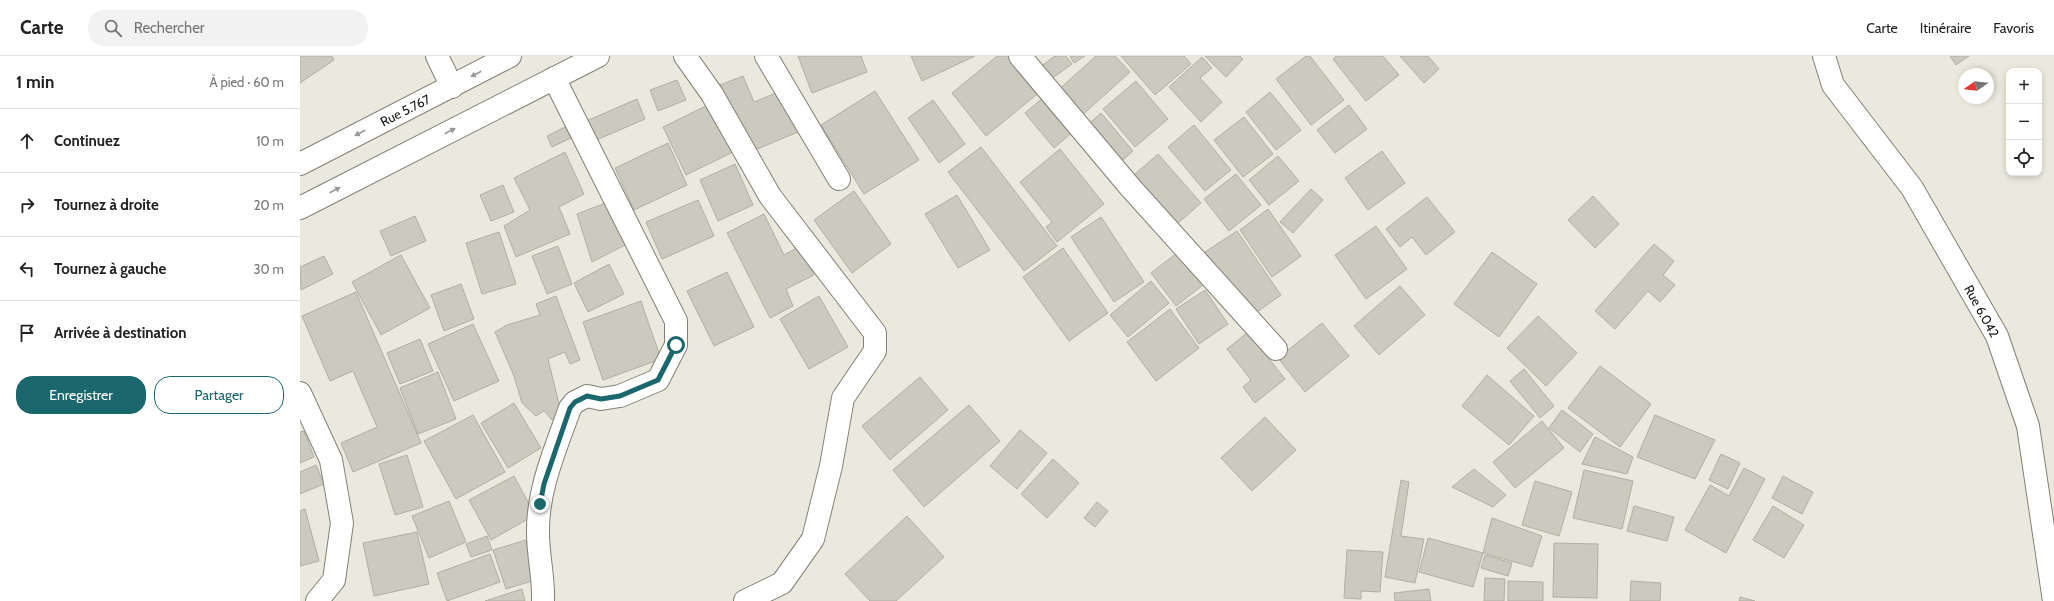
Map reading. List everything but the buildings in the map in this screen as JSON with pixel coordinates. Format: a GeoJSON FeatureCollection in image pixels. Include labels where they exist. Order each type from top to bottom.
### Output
{"type":"FeatureCollection","features":[{"type":"Feature","properties":{"kind":"main road"},"geometry":{"type":"LineString","coordinates":[[437,56],[452,87]]}},
{"type":"Feature","properties":{"kind":"main road","name":"Rue 5.767"},"geometry":{"type":"LineString","coordinates":[[300,164],[510,56]]}},
{"type":"Feature","properties":{"kind":"main road"},"geometry":{"type":"LineString","coordinates":[[300,208],[598,56]]}},
{"type":"Feature","properties":{"kind":"main road"},"geometry":{"type":"LineString","coordinates":[[685,56],[712,94],[770,196],[875,333],[874,351],[843,398],[831,466],[813,539],[782,583],[745,601]]}},
{"type":"Feature","properties":{"kind":"main road"},"geometry":{"type":"LineString","coordinates":[[766,56],[839,179]]}},
{"type":"Feature","properties":{"kind":"main road"},"geometry":{"type":"LineString","coordinates":[[1020,56],[1130,187],[1276,349]]}},
{"type":"Feature","properties":{"kind":"main road","name":"Rue 6.042"},"geometry":{"type":"LineString","coordinates":[[1824,56],[1834,85],[1912,188],[1997,336],[2028,426],[2054,601]]}},
{"type":"Feature","properties":{"kind":"main road"},"geometry":{"type":"LineString","coordinates":[[543,601],[544,582],[538,533],[540,504],[544,484],[570,408],[575,402],[587,396],[601,399],[620,396],[658,380],[676,345],[676,321],[554,78]]}},
{"type":"Feature","properties":{"kind":"main road"},"geometry":{"type":"LineString","coordinates":[[300,393],[331,460],[342,523],[334,580],[317,601]]}},
{"type":"Feature","properties":{"kind":"route"},"geometry":{"type":"LineString","coordinates":[[540,504],[544,484],[570,408],[575,402],[587,396],[601,399],[620,396],[658,380],[676,345]]}}]}
